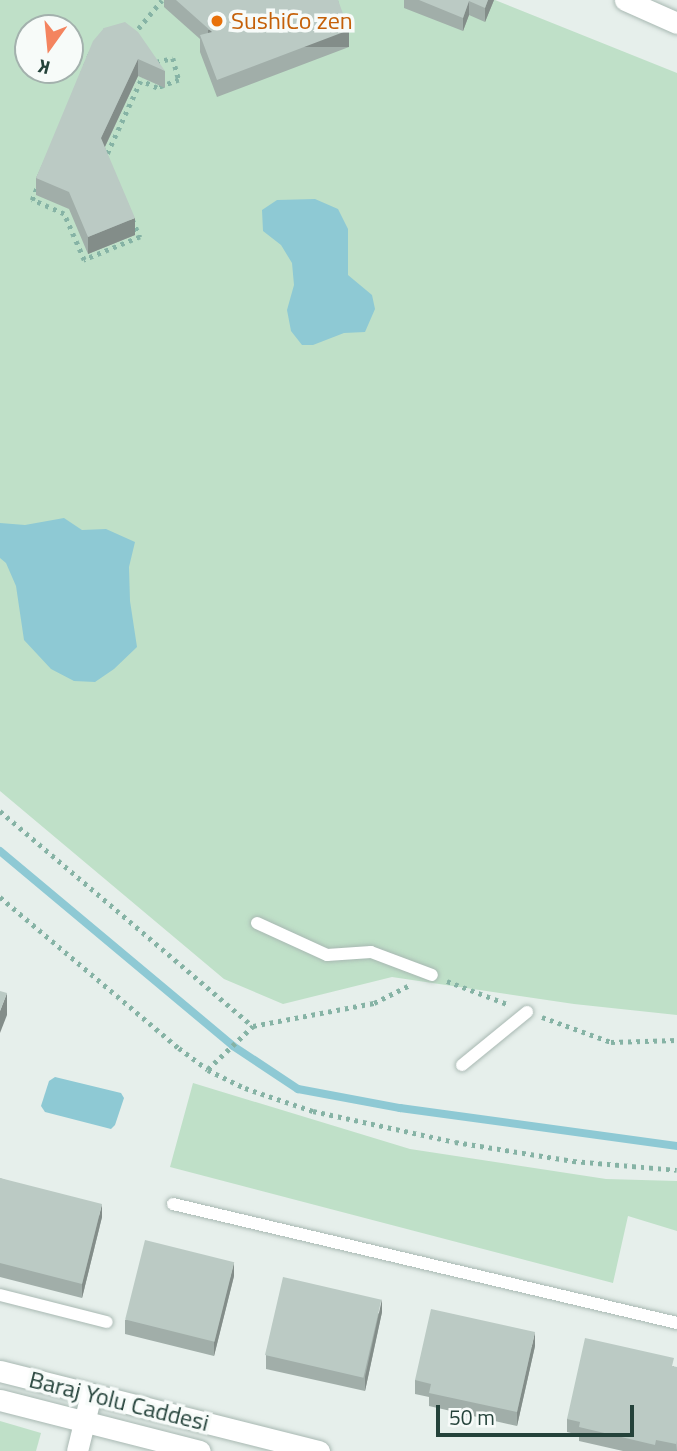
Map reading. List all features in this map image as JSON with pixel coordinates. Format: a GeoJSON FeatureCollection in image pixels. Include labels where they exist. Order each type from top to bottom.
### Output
{"type":"FeatureCollection","features":[{"type":"Feature","properties":{"kind":"street"},"geometry":{"type":"LineString","coordinates":[[634,4],[677,8]]}},
{"type":"Feature","properties":{"kind":"street"},"geometry":{"type":"LineString","coordinates":[[634,4],[677,23]]}},
{"type":"Feature","properties":{"kind":"street","name":"Baraj Yolu Caddesi"},"geometry":{"type":"LineString","coordinates":[[0,1371],[319,1451]]}},
{"type":"Feature","properties":{"kind":"street"},"geometry":{"type":"LineString","coordinates":[[77,1451],[91,1394]]}},
{"type":"Feature","properties":{"kind":"street","name":"Baraj Yolu Caddesi"},"geometry":{"type":"LineString","coordinates":[[0,1400],[200,1451]]}},
{"type":"Feature","properties":{"kind":"lane"},"geometry":{"type":"LineString","coordinates":[[257,923],[327,955],[371,951],[432,975]]}},
{"type":"Feature","properties":{"kind":"lane"},"geometry":{"type":"LineString","coordinates":[[462,1065],[527,1012]]}},
{"type":"Feature","properties":{"kind":"lane"},"geometry":{"type":"LineString","coordinates":[[173,1204],[677,1323]]}},
{"type":"Feature","properties":{"kind":"lane"},"geometry":{"type":"LineString","coordinates":[[0,1295],[107,1322]]}},
{"type":"Feature","properties":{"kind":"path"},"geometry":{"type":"LineString","coordinates":[[132,36],[162,0]]}},
{"type":"Feature","properties":{"kind":"path"},"geometry":{"type":"LineString","coordinates":[[110,36],[132,36],[148,58],[156,62],[173,58],[179,80],[157,88],[141,81],[106,157],[140,237],[84,260],[64,214],[32,200],[90,54],[110,36]]}},
{"type":"Feature","properties":{"kind":"path"},"geometry":{"type":"LineString","coordinates":[[0,897],[208,1070],[245,1088],[326,1114],[455,1142],[573,1161],[677,1170]]}},
{"type":"Feature","properties":{"kind":"path"},"geometry":{"type":"LineString","coordinates":[[208,1070],[253,1026]]}},
{"type":"Feature","properties":{"kind":"green space"},"geometry":{"type":"Polygon","coordinates":[[[0,0],[495,0],[677,73],[677,1015],[574,1004],[392,977],[283,1004],[224,979],[0,791],[0,0]]]}},
{"type":"Feature","properties":{"kind":"green space"},"geometry":{"type":"Polygon","coordinates":[[[193,1083],[410,1149],[606,1179],[677,1181],[677,1231],[628,1216],[613,1283],[170,1167],[193,1083]]]}},
{"type":"Feature","properties":{"kind":"green space"},"geometry":{"type":"Polygon","coordinates":[[[0,1421],[41,1433],[36,1451],[0,1451],[0,1421]]]}},
{"type":"Feature","properties":{"kind":"water"},"geometry":{"type":"Polygon","coordinates":[[[315,199],[338,209],[348,229],[348,275],[372,295],[375,309],[365,332],[344,333],[313,345],[302,345],[291,331],[287,310],[294,285],[292,263],[281,245],[263,231],[262,210],[277,200],[315,199]]]}},
{"type":"Feature","properties":{"kind":"water"},"geometry":{"type":"Polygon","coordinates":[[[64,518],[82,530],[106,529],[135,542],[129,567],[130,601],[137,647],[114,669],[95,682],[74,681],[51,669],[24,640],[16,586],[6,563],[0,558],[0,523],[25,525],[64,518]]]}},
{"type":"Feature","properties":{"kind":"water"},"geometry":{"type":"Polygon","coordinates":[[[55,1077],[121,1093],[124,1098],[115,1125],[111,1129],[45,1112],[41,1106],[49,1081],[55,1077]]]}},
{"type":"Feature","properties":{"kind":"building"},"geometry":{"type":"Polygon","coordinates":[[[176,0],[338,0],[349,30],[217,80],[200,35],[212,32],[176,0]]]}},
{"type":"Feature","properties":{"kind":"building"},"geometry":{"type":"Polygon","coordinates":[[[419,0],[488,0],[485,8],[469,1],[463,18],[419,0]]]}},
{"type":"Feature","properties":{"kind":"building"},"geometry":{"type":"Polygon","coordinates":[[[125,22],[138,32],[165,71],[138,59],[101,138],[135,218],[88,237],[69,192],[36,178],[75,84],[84,84],[84,63],[93,41],[104,28],[125,22]]]}},
{"type":"Feature","properties":{"kind":"building"},"geometry":{"type":"Polygon","coordinates":[[[0,991],[7,993],[0,1011],[0,991]]]}},
{"type":"Feature","properties":{"kind":"building"},"geometry":{"type":"Polygon","coordinates":[[[0,1178],[102,1204],[82,1284],[0,1263],[0,1178]]]}},
{"type":"Feature","properties":{"kind":"building"},"geometry":{"type":"Polygon","coordinates":[[[145,1240],[234,1262],[214,1342],[125,1320],[145,1240]]]}},
{"type":"Feature","properties":{"kind":"building"},"geometry":{"type":"Polygon","coordinates":[[[283,1277],[381,1300],[363,1378],[265,1355],[283,1277]]]}},
{"type":"Feature","properties":{"kind":"building"},"geometry":{"type":"Polygon","coordinates":[[[431,1309],[535,1332],[517,1412],[429,1393],[431,1384],[415,1380],[431,1309]]]}},
{"type":"Feature","properties":{"kind":"building"},"geometry":{"type":"Polygon","coordinates":[[[585,1338],[674,1358],[672,1366],[677,1367],[676,1444],[656,1440],[655,1445],[579,1427],[580,1422],[567,1419],[585,1338]]]}},
{"type":"Feature","properties":{"kind":"waterway"},"geometry":{"type":"LineString","coordinates":[[0,851],[233,1046],[298,1089],[400,1108],[677,1146]]}},
{"type":"Feature","properties":{"kind":"place","name":"SushiCo zen"},"geometry":{"type":"Point","coordinates":[217,21]}}]}
